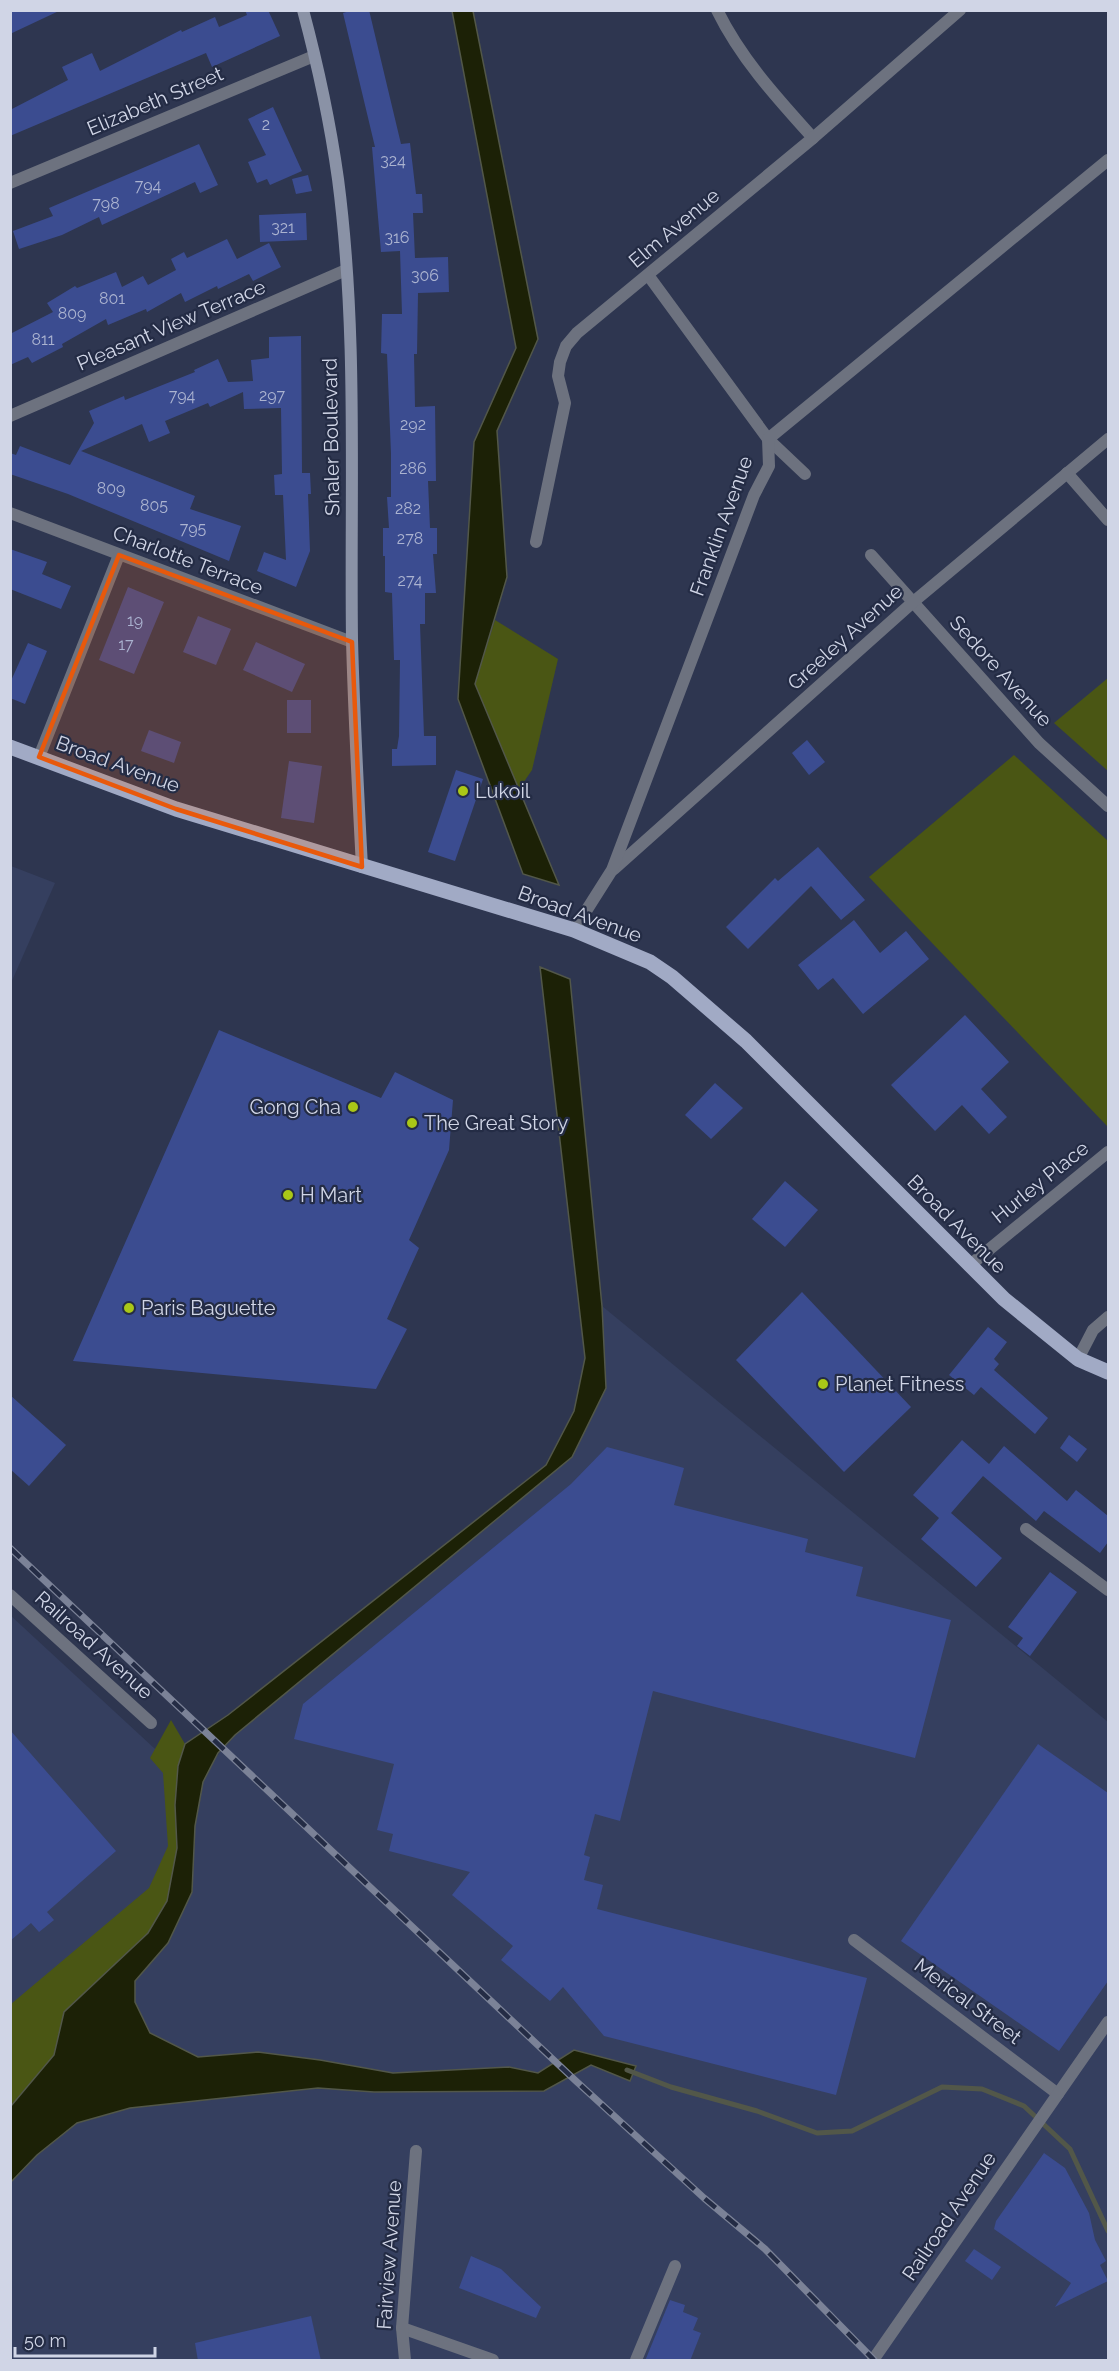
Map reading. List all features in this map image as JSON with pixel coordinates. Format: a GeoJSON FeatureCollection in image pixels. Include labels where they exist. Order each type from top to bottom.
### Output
{"type":"FeatureCollection","features":[{"type":"Feature","properties":{"kind":"main road","name":"Broad Avenue"},"geometry":{"type":"LineString","coordinates":[[10,747],[176,809],[574,930],[650,962],[672,977],[746,1041],[969,1266],[1037,1328],[1078,1359],[1108,1372]]}},
{"type":"Feature","properties":{"kind":"street","name":"Shaler Boulevard"},"geometry":{"type":"LineString","coordinates":[[303,10],[338,180],[346,270],[351,389],[352,642],[362,867]]}},
{"type":"Feature","properties":{"kind":"street"},"geometry":{"type":"LineString","coordinates":[[717,10],[736,45],[758,76],[813,138]]}},
{"type":"Feature","properties":{"kind":"street","name":"Elm Avenue"},"geometry":{"type":"LineString","coordinates":[[536,542],[565,403],[558,376],[566,346],[577,333],[813,138],[960,10]]}},
{"type":"Feature","properties":{"kind":"street","name":"Elizabeth Street"},"geometry":{"type":"LineString","coordinates":[[10,183],[314,56]]}},
{"type":"Feature","properties":{"kind":"street","name":"Franklin Avenue"},"geometry":{"type":"LineString","coordinates":[[574,930],[612,870],[754,495],[769,466],[768,439],[1108,160]]}},
{"type":"Feature","properties":{"kind":"street","name":"Pleasant View Terrace"},"geometry":{"type":"LineString","coordinates":[[10,416],[346,270]]}},
{"type":"Feature","properties":{"kind":"street"},"geometry":{"type":"LineString","coordinates":[[648,275],[768,439],[805,474]]}},
{"type":"Feature","properties":{"kind":"street","name":"Greeley Avenue"},"geometry":{"type":"LineString","coordinates":[[612,870],[912,603],[1108,438]]}},
{"type":"Feature","properties":{"kind":"street"},"geometry":{"type":"LineString","coordinates":[[1067,473],[1108,520]]}},
{"type":"Feature","properties":{"kind":"street","name":"Charlotte Terrace"},"geometry":{"type":"LineString","coordinates":[[10,513],[352,642]]}},
{"type":"Feature","properties":{"kind":"street"},"geometry":{"type":"LineString","coordinates":[[39,757],[120,555]]}},
{"type":"Feature","properties":{"kind":"street","name":"Sedore Avenue"},"geometry":{"type":"LineString","coordinates":[[871,555],[1039,743],[1108,806]]}},
{"type":"Feature","properties":{"kind":"street","name":"Hurley Place"},"geometry":{"type":"LineString","coordinates":[[969,1266],[1108,1152]]}},
{"type":"Feature","properties":{"kind":"street"},"geometry":{"type":"LineString","coordinates":[[1078,1359],[1093,1330],[1108,1317]]}},
{"type":"Feature","properties":{"kind":"street"},"geometry":{"type":"LineString","coordinates":[[1026,1529],[1108,1590]]}},
{"type":"Feature","properties":{"kind":"street","name":"Railroad Avenue"},"geometry":{"type":"LineString","coordinates":[[10,1595],[151,1723]]}},
{"type":"Feature","properties":{"kind":"street","name":"Merical Street"},"geometry":{"type":"LineString","coordinates":[[854,1940],[1058,2094]]}},
{"type":"Feature","properties":{"kind":"street"},"geometry":{"type":"LineString","coordinates":[[1058,2094],[1108,2022]]}},
{"type":"Feature","properties":{"kind":"street","name":"Railroad Avenue"},"geometry":{"type":"LineString","coordinates":[[873,2361],[1058,2094]]}},
{"type":"Feature","properties":{"kind":"street","name":"Fairview Avenue"},"geometry":{"type":"LineString","coordinates":[[405,2361],[402,2328],[416,2151]]}},
{"type":"Feature","properties":{"kind":"street"},"geometry":{"type":"LineString","coordinates":[[636,2361],[675,2266]]}},
{"type":"Feature","properties":{"kind":"street"},"geometry":{"type":"LineString","coordinates":[[402,2328],[493,2361]]}},
{"type":"Feature","properties":{"kind":"highlighted area"},"geometry":{"type":"Polygon","coordinates":[[[119,555],[352,642],[362,867],[176,809],[39,757],[119,555]]]}},
{"type":"Feature","properties":{"kind":"shaded area"},"geometry":{"type":"Polygon","coordinates":[[[452,11],[473,11],[538,339],[497,431],[507,577],[475,684],[559,885],[523,874],[458,699],[474,442],[516,348],[452,11]]]}},
{"type":"Feature","properties":{"kind":"shaded area"},"geometry":{"type":"Polygon","coordinates":[[[10,866],[55,883],[11,983],[10,866]]]}},
{"type":"Feature","properties":{"kind":"shaded area"},"geometry":{"type":"Polygon","coordinates":[[[540,967],[570,979],[602,1306],[606,1388],[572,1457],[235,1735],[218,1753],[203,1782],[195,1826],[192,1892],[168,1943],[135,1981],[135,2002],[150,2033],[198,2057],[258,2052],[393,2073],[509,2067],[538,2073],[574,2050],[636,2066],[630,2081],[591,2065],[544,2091],[374,2092],[318,2088],[130,2108],[77,2123],[37,2155],[11,2182],[11,2106],[54,2055],[64,2012],[148,1933],[167,1901],[177,1848],[175,1805],[178,1766],[185,1744],[228,1715],[546,1465],[574,1411],[585,1358],[540,967]]]}},
{"type":"Feature","properties":{"kind":"shaded area"},"geometry":{"type":"Polygon","coordinates":[[[602,1306],[1108,1722],[1108,2360],[11,2360],[10,1615],[167,1760],[176,1804],[235,1735],[572,1457],[606,1388],[602,1306]]]}},
{"type":"Feature","properties":{"kind":"green space"},"geometry":{"type":"Polygon","coordinates":[[[495,620],[558,659],[532,770],[519,789],[475,684],[495,620]]]}},
{"type":"Feature","properties":{"kind":"green space"},"geometry":{"type":"Polygon","coordinates":[[[1108,678],[1108,771],[1054,723],[1108,678]]]}},
{"type":"Feature","properties":{"kind":"green space"},"geometry":{"type":"Polygon","coordinates":[[[1014,755],[1108,841],[1108,1127],[869,877],[1014,755]]]}},
{"type":"Feature","properties":{"kind":"green space"},"geometry":{"type":"Polygon","coordinates":[[[171,1720],[185,1744],[178,1766],[175,1805],[177,1848],[167,1901],[148,1933],[64,2012],[54,2055],[11,2106],[11,2004],[149,1888],[168,1846],[163,1773],[150,1758],[171,1720]]]}},
{"type":"Feature","properties":{"kind":"building"},"geometry":{"type":"Polygon","coordinates":[[[10,10],[61,10],[10,34],[10,10]]]}},
{"type":"Feature","properties":{"kind":"building"},"geometry":{"type":"Polygon","coordinates":[[[245,10],[268,10],[280,36],[212,67],[206,53],[10,136],[10,110],[68,80],[62,67],[92,53],[100,71],[181,30],[182,32],[215,17],[219,27],[247,15],[245,10]]]}},
{"type":"Feature","properties":{"kind":"building"},"geometry":{"type":"Polygon","coordinates":[[[353,10],[369,10],[401,144],[410,143],[416,194],[422,194],[423,213],[413,213],[415,258],[448,257],[449,292],[418,293],[417,354],[414,354],[415,407],[435,406],[436,481],[428,481],[430,528],[437,528],[437,554],[433,554],[436,593],[425,593],[425,624],[420,624],[424,736],[436,736],[436,765],[392,766],[392,749],[397,749],[399,736],[400,660],[394,660],[392,593],[385,592],[383,528],[389,528],[387,497],[391,497],[391,454],[387,354],[381,353],[382,314],[402,314],[400,251],[381,252],[372,147],[375,147],[343,13],[353,10]]]}},
{"type":"Feature","properties":{"kind":"building"},"geometry":{"type":"Polygon","coordinates":[[[273,107],[302,171],[270,185],[267,179],[257,183],[248,162],[266,155],[248,119],[273,107]]]}},
{"type":"Feature","properties":{"kind":"building"},"geometry":{"type":"Polygon","coordinates":[[[199,144],[218,185],[200,193],[195,182],[102,225],[99,217],[62,235],[19,249],[13,231],[53,216],[49,208],[199,144]]]}},
{"type":"Feature","properties":{"kind":"building"},"geometry":{"type":"Polygon","coordinates":[[[308,175],[312,191],[296,194],[292,179],[308,175]]]}},
{"type":"Feature","properties":{"kind":"building"},"geometry":{"type":"Polygon","coordinates":[[[306,213],[307,240],[260,242],[259,215],[306,213]]]}},
{"type":"Feature","properties":{"kind":"building"},"geometry":{"type":"Polygon","coordinates":[[[227,239],[237,259],[269,243],[281,267],[253,281],[249,274],[218,289],[217,286],[185,302],[181,293],[147,312],[146,309],[108,325],[106,319],[62,344],[63,347],[32,363],[28,357],[10,365],[10,334],[53,312],[47,303],[75,286],[77,288],[116,272],[122,287],[143,276],[148,285],[176,270],[171,259],[184,252],[187,258],[227,239]]]}},
{"type":"Feature","properties":{"kind":"building"},"geometry":{"type":"Polygon","coordinates":[[[301,336],[302,473],[310,473],[311,494],[308,494],[310,551],[296,587],[257,571],[264,552],[286,560],[283,495],[275,495],[274,475],[282,474],[281,408],[244,409],[243,392],[210,407],[208,403],[165,421],[170,433],[149,442],[142,424],[81,451],[195,496],[190,509],[241,526],[229,561],[68,494],[10,474],[10,453],[16,455],[20,446],[70,465],[94,423],[89,411],[124,396],[125,400],[195,372],[194,370],[218,359],[228,382],[253,381],[251,360],[269,358],[269,337],[301,336]]]}},
{"type":"Feature","properties":{"kind":"building"},"geometry":{"type":"Polygon","coordinates":[[[10,549],[47,562],[42,574],[71,586],[61,609],[10,589],[10,549]]]}},
{"type":"Feature","properties":{"kind":"building"},"geometry":{"type":"Polygon","coordinates":[[[128,587],[164,602],[134,674],[99,660],[128,587]]]}},
{"type":"Feature","properties":{"kind":"building"},"geometry":{"type":"Polygon","coordinates":[[[198,616],[231,629],[216,665],[183,652],[198,616]]]}},
{"type":"Feature","properties":{"kind":"building"},"geometry":{"type":"Polygon","coordinates":[[[256,642],[305,664],[292,692],[243,670],[256,642]]]}},
{"type":"Feature","properties":{"kind":"building"},"geometry":{"type":"Polygon","coordinates":[[[28,643],[47,651],[25,704],[10,698],[10,683],[28,643]]]}},
{"type":"Feature","properties":{"kind":"building"},"geometry":{"type":"Polygon","coordinates":[[[287,700],[311,700],[311,733],[287,733],[287,700]]]}},
{"type":"Feature","properties":{"kind":"building"},"geometry":{"type":"Polygon","coordinates":[[[149,730],[181,742],[174,763],[141,751],[149,730]]]}},
{"type":"Feature","properties":{"kind":"building"},"geometry":{"type":"Polygon","coordinates":[[[807,740],[825,762],[809,775],[792,753],[807,740]]]}},
{"type":"Feature","properties":{"kind":"building"},"geometry":{"type":"Polygon","coordinates":[[[289,761],[322,766],[314,823],[281,818],[289,761]]]}},
{"type":"Feature","properties":{"kind":"building"},"geometry":{"type":"Polygon","coordinates":[[[456,770],[483,779],[455,861],[428,852],[456,770]]]}},
{"type":"Feature","properties":{"kind":"building"},"geometry":{"type":"Polygon","coordinates":[[[818,847],[865,900],[841,920],[811,886],[748,949],[726,927],[775,878],[778,881],[818,847]]]}},
{"type":"Feature","properties":{"kind":"building"},"geometry":{"type":"Polygon","coordinates":[[[854,920],[880,953],[906,931],[929,959],[863,1014],[833,978],[818,990],[798,965],[854,920]]]}},
{"type":"Feature","properties":{"kind":"building"},"geometry":{"type":"Polygon","coordinates":[[[965,1015],[1009,1062],[981,1089],[1007,1117],[989,1134],[962,1105],[935,1131],[891,1085],[965,1015]]]}},
{"type":"Feature","properties":{"kind":"building","name":"H Mart"},"geometry":{"type":"Polygon","coordinates":[[[219,1030],[381,1098],[395,1072],[453,1100],[449,1150],[409,1240],[419,1248],[387,1319],[407,1329],[376,1389],[73,1361],[219,1030]]]}},
{"type":"Feature","properties":{"kind":"building"},"geometry":{"type":"Polygon","coordinates":[[[715,1083],[743,1108],[711,1139],[685,1115],[715,1083]]]}},
{"type":"Feature","properties":{"kind":"building"},"geometry":{"type":"Polygon","coordinates":[[[785,1181],[818,1210],[785,1247],[752,1219],[785,1181]]]}},
{"type":"Feature","properties":{"kind":"building","name":"Planet Fitness"},"geometry":{"type":"Polygon","coordinates":[[[802,1292],[911,1407],[844,1472],[736,1360],[802,1292]]]}},
{"type":"Feature","properties":{"kind":"building"},"geometry":{"type":"Polygon","coordinates":[[[988,1327],[1007,1342],[994,1359],[999,1364],[994,1370],[1048,1418],[1035,1434],[981,1387],[974,1395],[949,1375],[988,1327]]]}},
{"type":"Feature","properties":{"kind":"building"},"geometry":{"type":"Polygon","coordinates":[[[10,1395],[66,1445],[29,1486],[10,1469],[10,1395]]]}},
{"type":"Feature","properties":{"kind":"building"},"geometry":{"type":"Polygon","coordinates":[[[1069,1435],[1087,1449],[1077,1462],[1060,1448],[1069,1435]]]}},
{"type":"Feature","properties":{"kind":"building"},"geometry":{"type":"Polygon","coordinates":[[[962,1440],[989,1464],[1004,1446],[1067,1501],[1076,1490],[1108,1516],[1108,1542],[1100,1553],[1044,1511],[1036,1521],[983,1476],[951,1513],[1002,1558],[976,1587],[921,1539],[939,1518],[913,1495],[962,1440]]]}},
{"type":"Feature","properties":{"kind":"building"},"geometry":{"type":"Polygon","coordinates":[[[607,1447],[684,1468],[674,1505],[808,1539],[805,1552],[863,1567],[856,1596],[951,1620],[915,1758],[653,1691],[620,1821],[595,1814],[584,1855],[590,1857],[584,1880],[603,1885],[597,1909],[867,1978],[836,2095],[604,2036],[563,1987],[550,2001],[501,1960],[513,1946],[452,1895],[470,1872],[389,1851],[393,1834],[377,1830],[394,1764],[294,1739],[303,1704],[571,1484],[607,1447]]]}},
{"type":"Feature","properties":{"kind":"building"},"geometry":{"type":"Polygon","coordinates":[[[1050,1572],[1077,1592],[1030,1656],[1017,1646],[1023,1638],[1008,1627],[1050,1572]]]}},
{"type":"Feature","properties":{"kind":"building"},"geometry":{"type":"Polygon","coordinates":[[[10,1730],[116,1851],[47,1912],[54,1920],[39,1932],[31,1923],[10,1941],[10,1730]]]}},
{"type":"Feature","properties":{"kind":"building"},"geometry":{"type":"Polygon","coordinates":[[[1038,1744],[1108,1793],[1108,1981],[1059,2051],[901,1941],[1038,1744]]]}},
{"type":"Feature","properties":{"kind":"building"},"geometry":{"type":"Polygon","coordinates":[[[1044,2153],[1065,2168],[1089,2213],[1095,2240],[1106,2261],[1100,2265],[1108,2281],[1055,2307],[1071,2283],[994,2229],[996,2221],[1044,2153]]]}},
{"type":"Feature","properties":{"kind":"building"},"geometry":{"type":"Polygon","coordinates":[[[974,2249],[1001,2267],[992,2280],[965,2261],[974,2249]]]}},
{"type":"Feature","properties":{"kind":"building"},"geometry":{"type":"Polygon","coordinates":[[[471,2256],[501,2269],[541,2307],[536,2318],[459,2288],[471,2256]]]}},
{"type":"Feature","properties":{"kind":"building"},"geometry":{"type":"Polygon","coordinates":[[[670,2300],[685,2305],[683,2312],[698,2318],[693,2330],[701,2333],[690,2361],[645,2361],[670,2300]]]}},
{"type":"Feature","properties":{"kind":"building"},"geometry":{"type":"Polygon","coordinates":[[[311,2316],[321,2361],[198,2361],[195,2343],[311,2316]]]}},
{"type":"Feature","properties":{"kind":"waterway"},"geometry":{"type":"LineString","coordinates":[[627,2070],[671,2087],[757,2111],[817,2133],[852,2131],[942,2087],[982,2089],[1024,2106],[1070,2149],[1108,2231]]}},
{"type":"Feature","properties":{"kind":"railway"},"geometry":{"type":"LineString","coordinates":[[10,1548],[577,2082],[704,2198],[765,2249],[874,2360]]}},
{"type":"Feature","properties":{"kind":"place","name":"Lukoil"},"geometry":{"type":"Point","coordinates":[463,791]}},
{"type":"Feature","properties":{"kind":"place","name":"Gong Cha"},"geometry":{"type":"Point","coordinates":[353,1107]}},
{"type":"Feature","properties":{"kind":"place","name":"The Great Story"},"geometry":{"type":"Point","coordinates":[412,1123]}},
{"type":"Feature","properties":{"kind":"place","name":"H Mart"},"geometry":{"type":"Point","coordinates":[288,1195]}},
{"type":"Feature","properties":{"kind":"place","name":"Paris Baguette"},"geometry":{"type":"Point","coordinates":[129,1308]}},
{"type":"Feature","properties":{"kind":"place","name":"Planet Fitness"},"geometry":{"type":"Point","coordinates":[823,1384]}}]}
